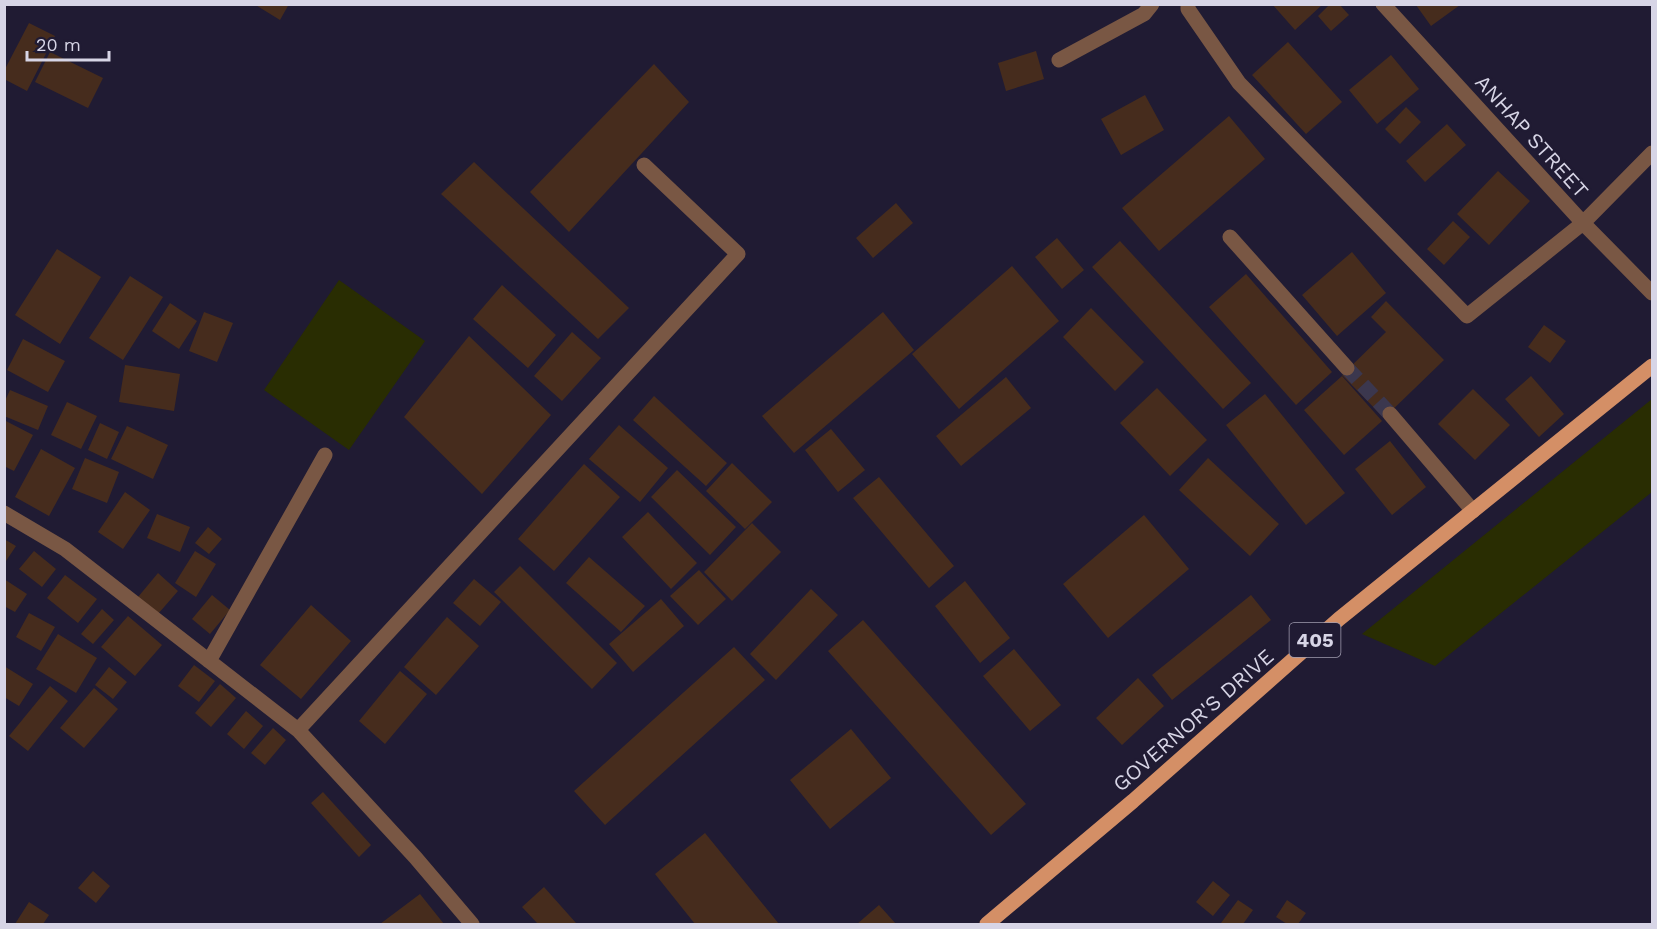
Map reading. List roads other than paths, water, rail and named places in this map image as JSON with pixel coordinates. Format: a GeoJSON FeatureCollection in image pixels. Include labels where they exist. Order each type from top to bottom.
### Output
{"type":"FeatureCollection","features":[{"type":"Feature","properties":{"kind":"main road","name":"GOVERNOR'S DRIVE"},"geometry":{"type":"LineString","coordinates":[[987,924],[1133,801],[1339,619],[1653,366]]}},
{"type":"Feature","properties":{"kind":"street"},"geometry":{"type":"LineString","coordinates":[[1059,60],[1144,14],[1152,4]]}},
{"type":"Feature","properties":{"kind":"street"},"geometry":{"type":"LineString","coordinates":[[1188,4],[1188,9],[1239,83],[1467,316],[1582,224],[1653,153]]}},
{"type":"Feature","properties":{"kind":"street","name":"ANHAP STREET"},"geometry":{"type":"LineString","coordinates":[[1383,4],[1582,224],[1653,293]]}},
{"type":"Feature","properties":{"kind":"street"},"geometry":{"type":"LineString","coordinates":[[298,730],[738,254],[644,165]]}},
{"type":"Feature","properties":{"kind":"street"},"geometry":{"type":"LineString","coordinates":[[1230,237],[1347,368]]}},
{"type":"Feature","properties":{"kind":"street"},"geometry":{"type":"LineString","coordinates":[[1390,414],[1473,511]]}},
{"type":"Feature","properties":{"kind":"street"},"geometry":{"type":"LineString","coordinates":[[209,661],[325,455]]}},
{"type":"Feature","properties":{"kind":"street"},"geometry":{"type":"LineString","coordinates":[[4,513],[65,549],[298,730],[415,856],[472,924]]}},
{"type":"Feature","properties":{"kind":"tunnel"},"geometry":{"type":"LineString","coordinates":[[1347,368],[1390,414]]}}]}
